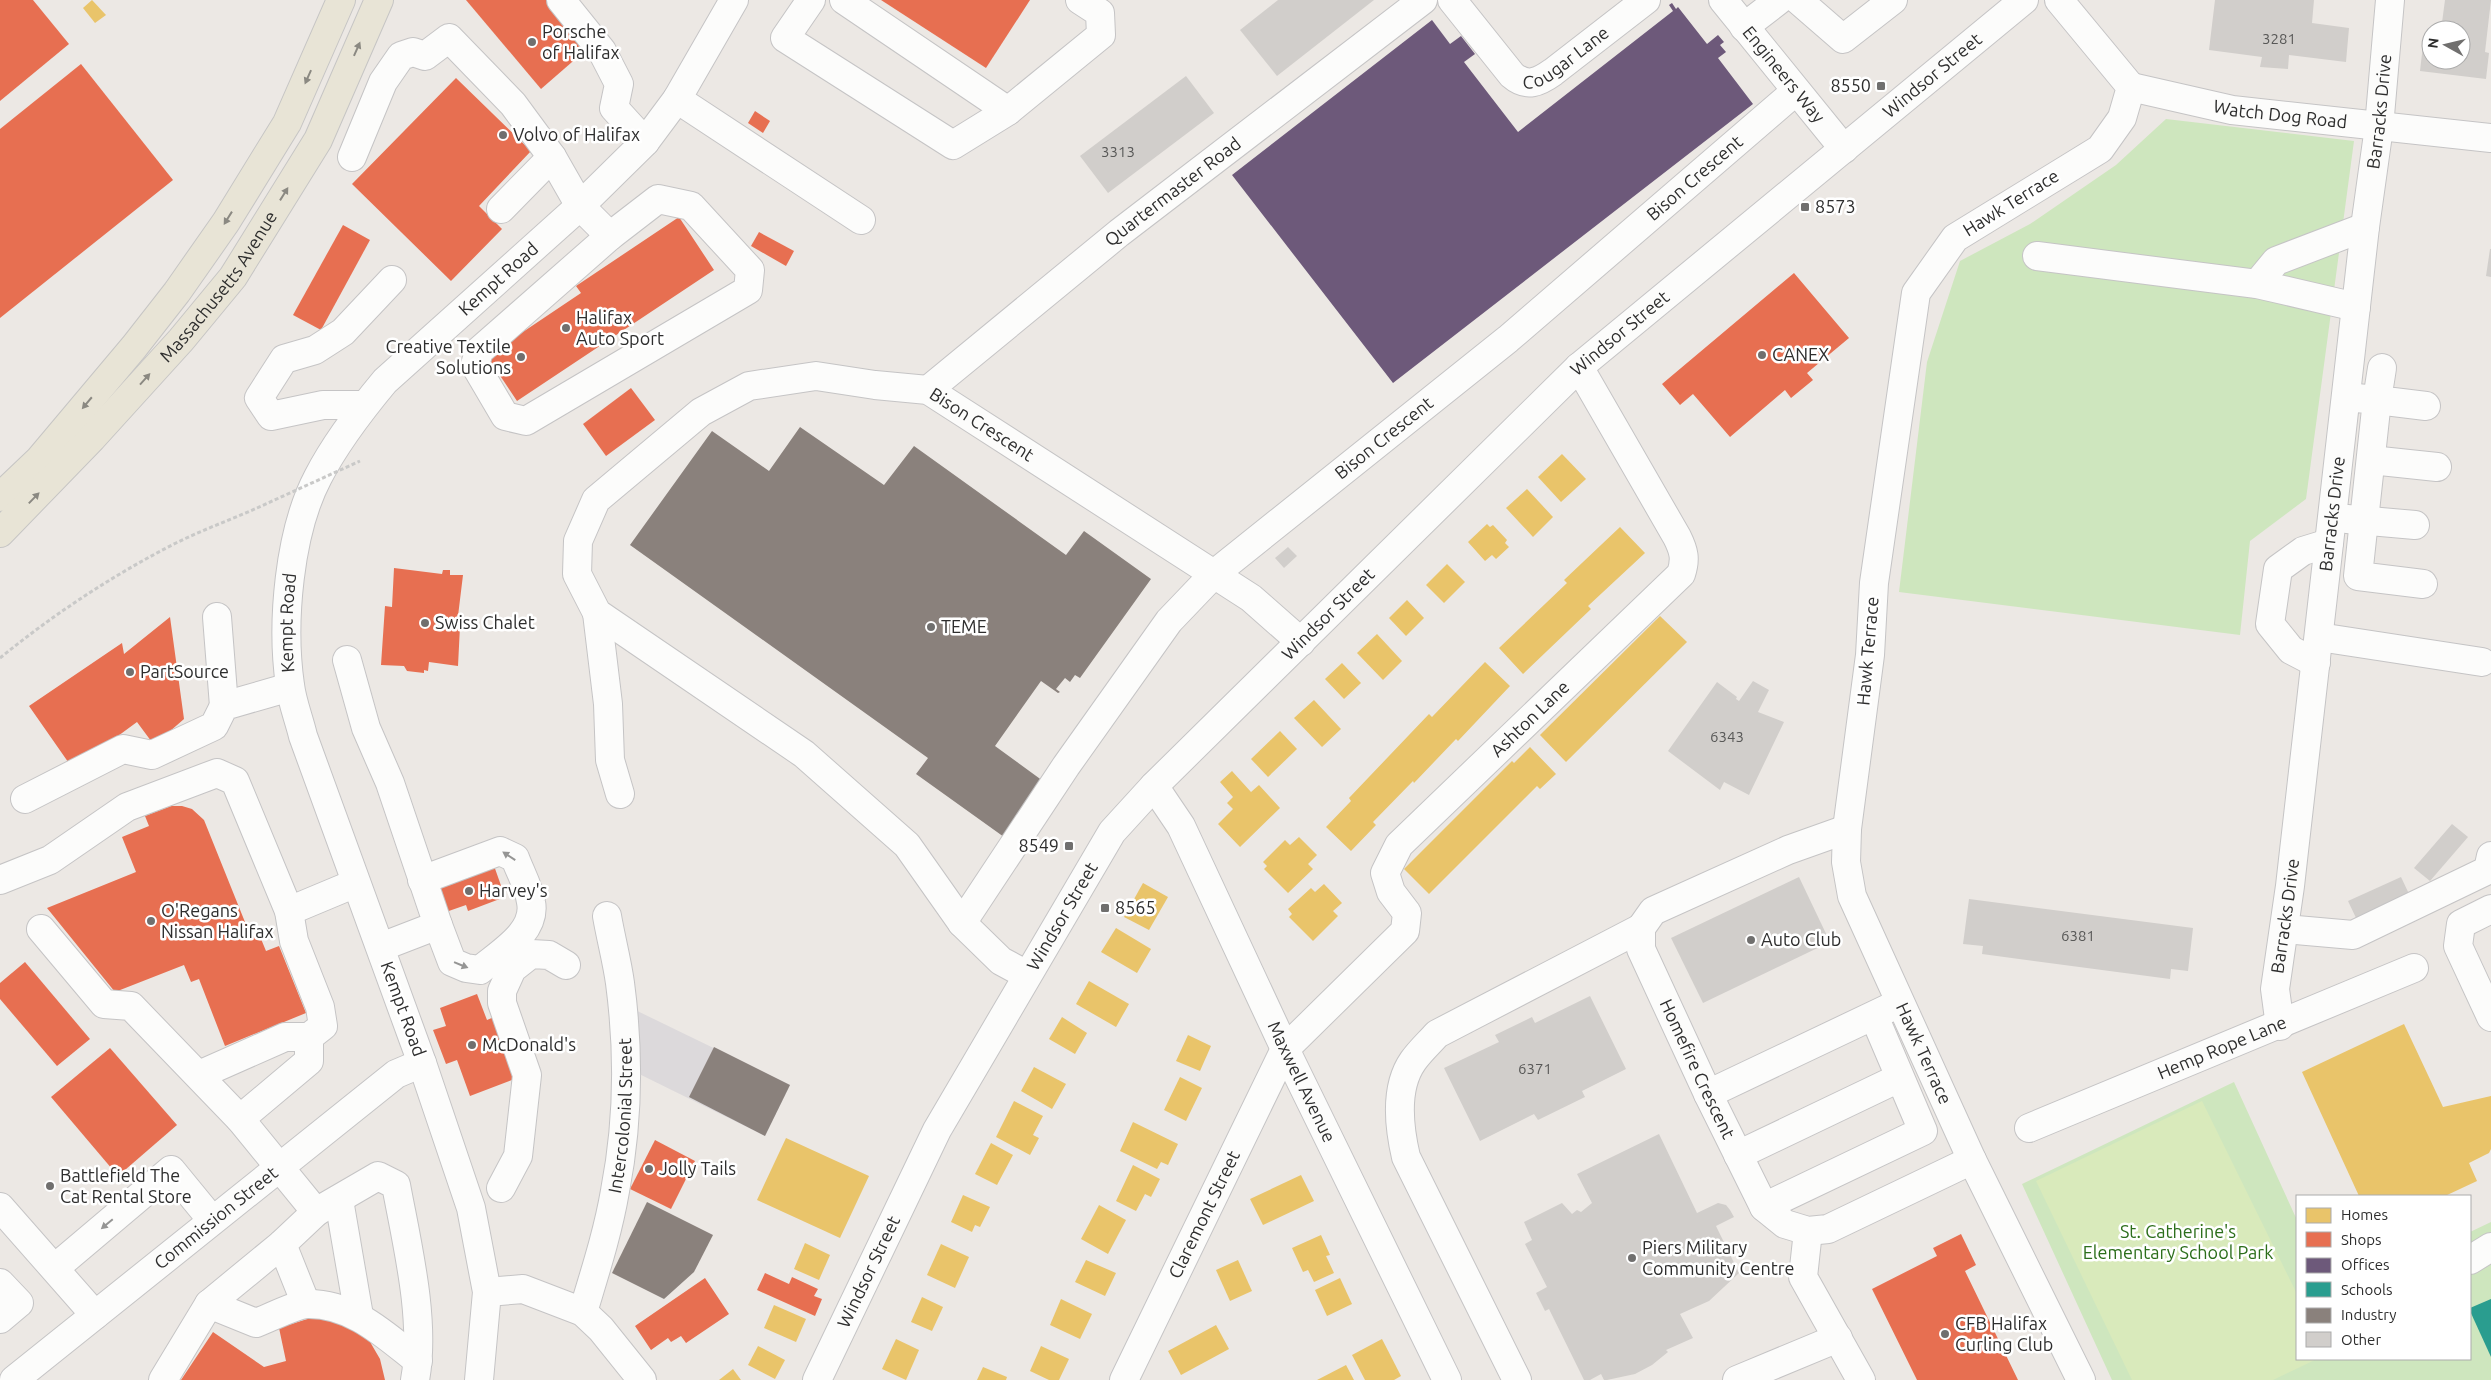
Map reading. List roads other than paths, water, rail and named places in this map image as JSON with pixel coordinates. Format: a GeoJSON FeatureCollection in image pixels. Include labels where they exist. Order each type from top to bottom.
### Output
{"type":"FeatureCollection","features":[{"type":"Feature","properties":{"kind":"main road","name":"Massachusetts Avenue"},"geometry":{"type":"LineString","coordinates":[[0,497],[39,460],[134,346],[177,292],[226,222],[287,123],[341,0]]}},
{"type":"Feature","properties":{"kind":"main road","name":"Massachusetts Avenue"},"geometry":{"type":"LineString","coordinates":[[0,533],[92,438],[181,340],[233,277],[318,140],[378,0]]}},
{"type":"Feature","properties":{"kind":"street"},"geometry":{"type":"LineString","coordinates":[[561,0],[602,51],[619,84],[614,108],[645,142]]}},
{"type":"Feature","properties":{"kind":"street","name":"Kempt Road"},"geometry":{"type":"LineString","coordinates":[[479,1380],[486,1292],[471,1208],[381,947],[303,736],[290,687],[286,626],[289,586],[300,526],[317,479],[338,443],[364,405],[385,381],[580,206],[645,142],[677,99],[734,0]]}},
{"type":"Feature","properties":{"kind":"street"},"geometry":{"type":"LineString","coordinates":[[811,0],[785,38],[953,145],[1008,111],[1101,35],[1100,13],[1080,0]]}},
{"type":"Feature","properties":{"kind":"street"},"geometry":{"type":"LineString","coordinates":[[844,0],[1008,111]]}},
{"type":"Feature","properties":{"kind":"street","name":"Quartermaster Road"},"geometry":{"type":"LineString","coordinates":[[928,390],[1119,233],[1423,0]]}},
{"type":"Feature","properties":{"kind":"street","name":"Cougar Lane"},"geometry":{"type":"LineString","coordinates":[[1452,0],[1512,75],[1524,83],[1530,83],[1539,81],[1553,72],[1646,0]]}},
{"type":"Feature","properties":{"kind":"street","name":"Engineers Way"},"geometry":{"type":"LineString","coordinates":[[1722,0],[1844,149]]}},
{"type":"Feature","properties":{"kind":"street"},"geometry":{"type":"LineString","coordinates":[[1744,27],[1779,0]]}},
{"type":"Feature","properties":{"kind":"street"},"geometry":{"type":"LineString","coordinates":[[1798,0],[1843,39],[1892,0]]}},
{"type":"Feature","properties":{"kind":"street","name":"Windsor Street"},"geometry":{"type":"LineString","coordinates":[[817,1380],[937,1130],[1112,832],[1154,786],[1579,367],[2024,0]]}},
{"type":"Feature","properties":{"kind":"street"},"geometry":{"type":"LineString","coordinates":[[2059,0],[2131,87]]}},
{"type":"Feature","properties":{"kind":"street","name":"Barracks Drive"},"geometry":{"type":"LineString","coordinates":[[2280,1026],[2275,989],[2285,929],[2365,227],[2379,127],[2390,0]]}},
{"type":"Feature","properties":{"kind":"street"},"geometry":{"type":"LineString","coordinates":[[352,157],[383,82],[400,56],[413,52],[425,56],[448,38],[513,104],[552,157],[580,206],[610,236]]}},
{"type":"Feature","properties":{"kind":"street","name":"Watch Dog Road"},"geometry":{"type":"LineString","coordinates":[[2131,87],[2232,110],[2491,138]]}},
{"type":"Feature","properties":{"kind":"street","name":"Hawk Terrace"},"geometry":{"type":"LineString","coordinates":[[2081,1380],[1972,1160],[1902,1002],[1852,896],[1846,862],[1847,829],[1870,655],[1874,583],[1916,293],[1955,238],[2100,149],[2122,118],[2131,87]]}},
{"type":"Feature","properties":{"kind":"street","name":"Bison Crescent"},"geometry":{"type":"LineString","coordinates":[[1027,975],[1001,961],[962,923],[907,845],[804,754],[597,613],[577,574],[578,541],[596,500],[701,412],[750,386],[816,376],[928,390],[1213,575],[1508,339],[1796,91]]}},
{"type":"Feature","properties":{"kind":"street"},"geometry":{"type":"LineString","coordinates":[[677,99],[861,220]]}},
{"type":"Feature","properties":{"kind":"street"},"geometry":{"type":"LineString","coordinates":[[501,209],[552,157]]}},
{"type":"Feature","properties":{"kind":"street"},"geometry":{"type":"LineString","coordinates":[[658,199],[691,206],[750,270],[748,290],[526,421],[505,416],[475,364],[480,351],[610,236],[658,199]]}},
{"type":"Feature","properties":{"kind":"street"},"geometry":{"type":"LineString","coordinates":[[2256,284],[2276,261],[2365,227]]}},
{"type":"Feature","properties":{"kind":"street"},"geometry":{"type":"LineString","coordinates":[[2037,256],[2256,284],[2356,307]]}},
{"type":"Feature","properties":{"kind":"street"},"geometry":{"type":"LineString","coordinates":[[364,405],[323,405],[270,416],[259,398],[284,359],[315,350],[343,332],[392,280]]}},
{"type":"Feature","properties":{"kind":"street","name":"Ashton Lane"},"geometry":{"type":"LineString","coordinates":[[1284,1049],[1404,931],[1407,913],[1391,892],[1385,873],[1399,846],[1665,592],[1681,574],[1685,564],[1685,552],[1662,507],[1579,367]]}},
{"type":"Feature","properties":{"kind":"street"},"geometry":{"type":"LineString","coordinates":[[2382,368],[2358,576],[2423,584]]}},
{"type":"Feature","properties":{"kind":"street"},"geometry":{"type":"LineString","coordinates":[[2346,397],[2426,406]]}},
{"type":"Feature","properties":{"kind":"street"},"geometry":{"type":"LineString","coordinates":[[2370,460],[2437,467]]}},
{"type":"Feature","properties":{"kind":"street"},"geometry":{"type":"LineString","coordinates":[[2415,525],[2364,520],[2331,530],[2278,569],[2270,624],[2291,650],[2317,650],[2482,662]]}},
{"type":"Feature","properties":{"kind":"street"},"geometry":{"type":"LineString","coordinates":[[962,923],[1066,766],[1169,621],[1213,575],[1251,598],[1301,642]]}},
{"type":"Feature","properties":{"kind":"street"},"geometry":{"type":"LineString","coordinates":[[597,613],[608,704],[610,760],[620,794]]}},
{"type":"Feature","properties":{"kind":"street"},"geometry":{"type":"LineString","coordinates":[[25,799],[123,749],[152,755],[214,726],[224,706],[217,617]]}},
{"type":"Feature","properties":{"kind":"street"},"geometry":{"type":"LineString","coordinates":[[348,660],[366,728],[390,783],[422,880],[452,962],[466,968],[480,970],[524,932],[531,920],[532,902],[515,858],[500,851],[422,880]]}},
{"type":"Feature","properties":{"kind":"street"},"geometry":{"type":"LineString","coordinates":[[224,706],[290,687]]}},
{"type":"Feature","properties":{"kind":"street"},"geometry":{"type":"LineString","coordinates":[[0,880],[50,860],[127,807],[217,773],[234,781],[289,911],[294,941],[320,1007],[323,1026],[309,1037],[285,1037],[199,1075]]}},
{"type":"Feature","properties":{"kind":"street","name":"Maxwell Avenue"},"geometry":{"type":"LineString","coordinates":[[1154,786],[1181,826],[1284,1049],[1448,1380]]}},
{"type":"Feature","properties":{"kind":"street"},"geometry":{"type":"LineString","coordinates":[[1517,1380],[1406,1157],[1399,1128],[1401,1092],[1412,1062],[1437,1034],[1641,928],[1653,911],[1684,895],[1788,850],[1847,829]]}},
{"type":"Feature","properties":{"kind":"street"},"geometry":{"type":"LineString","coordinates":[[2285,929],[2353,934],[2488,870],[2491,856]]}},
{"type":"Feature","properties":{"kind":"street"},"geometry":{"type":"LineString","coordinates":[[289,911],[356,883]]}},
{"type":"Feature","properties":{"kind":"street"},"geometry":{"type":"LineString","coordinates":[[2491,910],[2461,924],[2458,946],[2491,1017]]}},
{"type":"Feature","properties":{"kind":"street","name":"Intercolonial Street"},"geometry":{"type":"LineString","coordinates":[[583,1312],[609,1222],[616,1189],[624,1118],[625,1051],[620,984],[607,916]]}},
{"type":"Feature","properties":{"kind":"street"},"geometry":{"type":"LineString","coordinates":[[381,947],[438,925]]}},
{"type":"Feature","properties":{"kind":"street","name":"Homefire Crescent"},"geometry":{"type":"LineString","coordinates":[[1641,928],[1641,949],[1708,1094],[1764,1207],[1786,1224],[1808,1231],[1828,1229],[1972,1160]]}},
{"type":"Feature","properties":{"kind":"street"},"geometry":{"type":"LineString","coordinates":[[40,929],[104,1004],[131,1006],[240,1118],[279,1167],[327,1206],[359,1316]]}},
{"type":"Feature","properties":{"kind":"street"},"geometry":{"type":"LineString","coordinates":[[526,1091],[528,1075],[502,1004],[502,990],[512,969],[532,954],[549,955],[566,964]]}},
{"type":"Feature","properties":{"kind":"street","name":"Hemp Rope Lane"},"geometry":{"type":"LineString","coordinates":[[2030,1128],[2280,1026],[2414,968]]}},
{"type":"Feature","properties":{"kind":"street"},"geometry":{"type":"LineString","coordinates":[[1708,1094],[1902,1002]]}},
{"type":"Feature","properties":{"kind":"street"},"geometry":{"type":"LineString","coordinates":[[1764,1207],[1923,1131],[1874,1016]]}},
{"type":"Feature","properties":{"kind":"street"},"geometry":{"type":"LineString","coordinates":[[240,1118],[309,1061],[309,1037]]}},
{"type":"Feature","properties":{"kind":"street","name":"Claremont Street"},"geometry":{"type":"LineString","coordinates":[[1124,1380],[1284,1049]]}},
{"type":"Feature","properties":{"kind":"street","name":"Commission Street"},"geometry":{"type":"LineString","coordinates":[[13,1380],[396,1074],[422,1063]]}},
{"type":"Feature","properties":{"kind":"street"},"geometry":{"type":"LineString","coordinates":[[1738,1155],[1899,1078]]}},
{"type":"Feature","properties":{"kind":"street"},"geometry":{"type":"LineString","coordinates":[[55,1268],[171,1170],[212,1220]]}},
{"type":"Feature","properties":{"kind":"street"},"geometry":{"type":"LineString","coordinates":[[163,1380],[210,1304],[327,1206],[378,1176],[396,1185],[413,1272],[417,1371]]}},
{"type":"Feature","properties":{"kind":"street"},"geometry":{"type":"LineString","coordinates":[[0,1207],[95,1315]]}},
{"type":"Feature","properties":{"kind":"street"},"geometry":{"type":"LineString","coordinates":[[1808,1231],[1803,1277],[1861,1380]]}},
{"type":"Feature","properties":{"kind":"street"},"geometry":{"type":"LineString","coordinates":[[282,1244],[306,1304]]}},
{"type":"Feature","properties":{"kind":"street"},"geometry":{"type":"LineString","coordinates":[[2471,1259],[2491,1247]]}},
{"type":"Feature","properties":{"kind":"street"},"geometry":{"type":"LineString","coordinates":[[0,1283],[19,1304],[0,1319]]}},
{"type":"Feature","properties":{"kind":"street"},"geometry":{"type":"LineString","coordinates":[[486,1292],[523,1290],[583,1312],[601,1329],[642,1380]]}},
{"type":"Feature","properties":{"kind":"street"},"geometry":{"type":"LineString","coordinates":[[210,1304],[256,1322],[306,1304],[336,1308],[359,1316],[417,1371]]}},
{"type":"Feature","properties":{"kind":"street"},"geometry":{"type":"LineString","coordinates":[[1737,1380],[1838,1338]]}},
{"type":"Feature","properties":{"kind":"street"},"geometry":{"type":"LineString","coordinates":[[0,1365],[13,1380]]}},
{"type":"Feature","properties":{"kind":"place","name":"Porsche of Halifax"},"geometry":{"type":"Point","coordinates":[532,42]}},
{"type":"Feature","properties":{"kind":"place","name":"8550"},"geometry":{"type":"Point","coordinates":[1881,86]}},
{"type":"Feature","properties":{"kind":"place","name":"Volvo of Halifax"},"geometry":{"type":"Point","coordinates":[503,135]}},
{"type":"Feature","properties":{"kind":"place","name":"8573"},"geometry":{"type":"Point","coordinates":[1805,207]}},
{"type":"Feature","properties":{"kind":"place","name":"Halifax Auto Sport"},"geometry":{"type":"Point","coordinates":[566,328]}},
{"type":"Feature","properties":{"kind":"place","name":"CANEX"},"geometry":{"type":"Point","coordinates":[1762,355]}},
{"type":"Feature","properties":{"kind":"place","name":"Creative Textile Solutions"},"geometry":{"type":"Point","coordinates":[521,357]}},
{"type":"Feature","properties":{"kind":"place","name":"Swiss Chalet"},"geometry":{"type":"Point","coordinates":[425,623]}},
{"type":"Feature","properties":{"kind":"place","name":"TEME"},"geometry":{"type":"Point","coordinates":[931,627]}},
{"type":"Feature","properties":{"kind":"place","name":"PartSource"},"geometry":{"type":"Point","coordinates":[130,672]}},
{"type":"Feature","properties":{"kind":"place","name":"8549"},"geometry":{"type":"Point","coordinates":[1069,846]}},
{"type":"Feature","properties":{"kind":"place","name":"Harvey's"},"geometry":{"type":"Point","coordinates":[469,891]}},
{"type":"Feature","properties":{"kind":"place","name":"8565"},"geometry":{"type":"Point","coordinates":[1105,908]}},
{"type":"Feature","properties":{"kind":"place","name":"O'Regans Nissan Halifax"},"geometry":{"type":"Point","coordinates":[151,921]}},
{"type":"Feature","properties":{"kind":"place","name":"Auto Club"},"geometry":{"type":"Point","coordinates":[1751,940]}},
{"type":"Feature","properties":{"kind":"place","name":"McDonald's"},"geometry":{"type":"Point","coordinates":[472,1045]}},
{"type":"Feature","properties":{"kind":"place","name":"Jolly Tails"},"geometry":{"type":"Point","coordinates":[649,1169]}},
{"type":"Feature","properties":{"kind":"place","name":"Battlefield The Cat Rental Store"},"geometry":{"type":"Point","coordinates":[50,1186]}},
{"type":"Feature","properties":{"kind":"place","name":"Piers Military Community Centre"},"geometry":{"type":"Point","coordinates":[1632,1258]}},
{"type":"Feature","properties":{"kind":"place","name":"CFB Halifax Curling Club"},"geometry":{"type":"Point","coordinates":[1945,1334]}},
{"type":"Feature","properties":{"kind":"park label","name":"St. Catherine's Elementary School Park"},"geometry":{"type":"Point","coordinates":[2178,1242]}}]}
